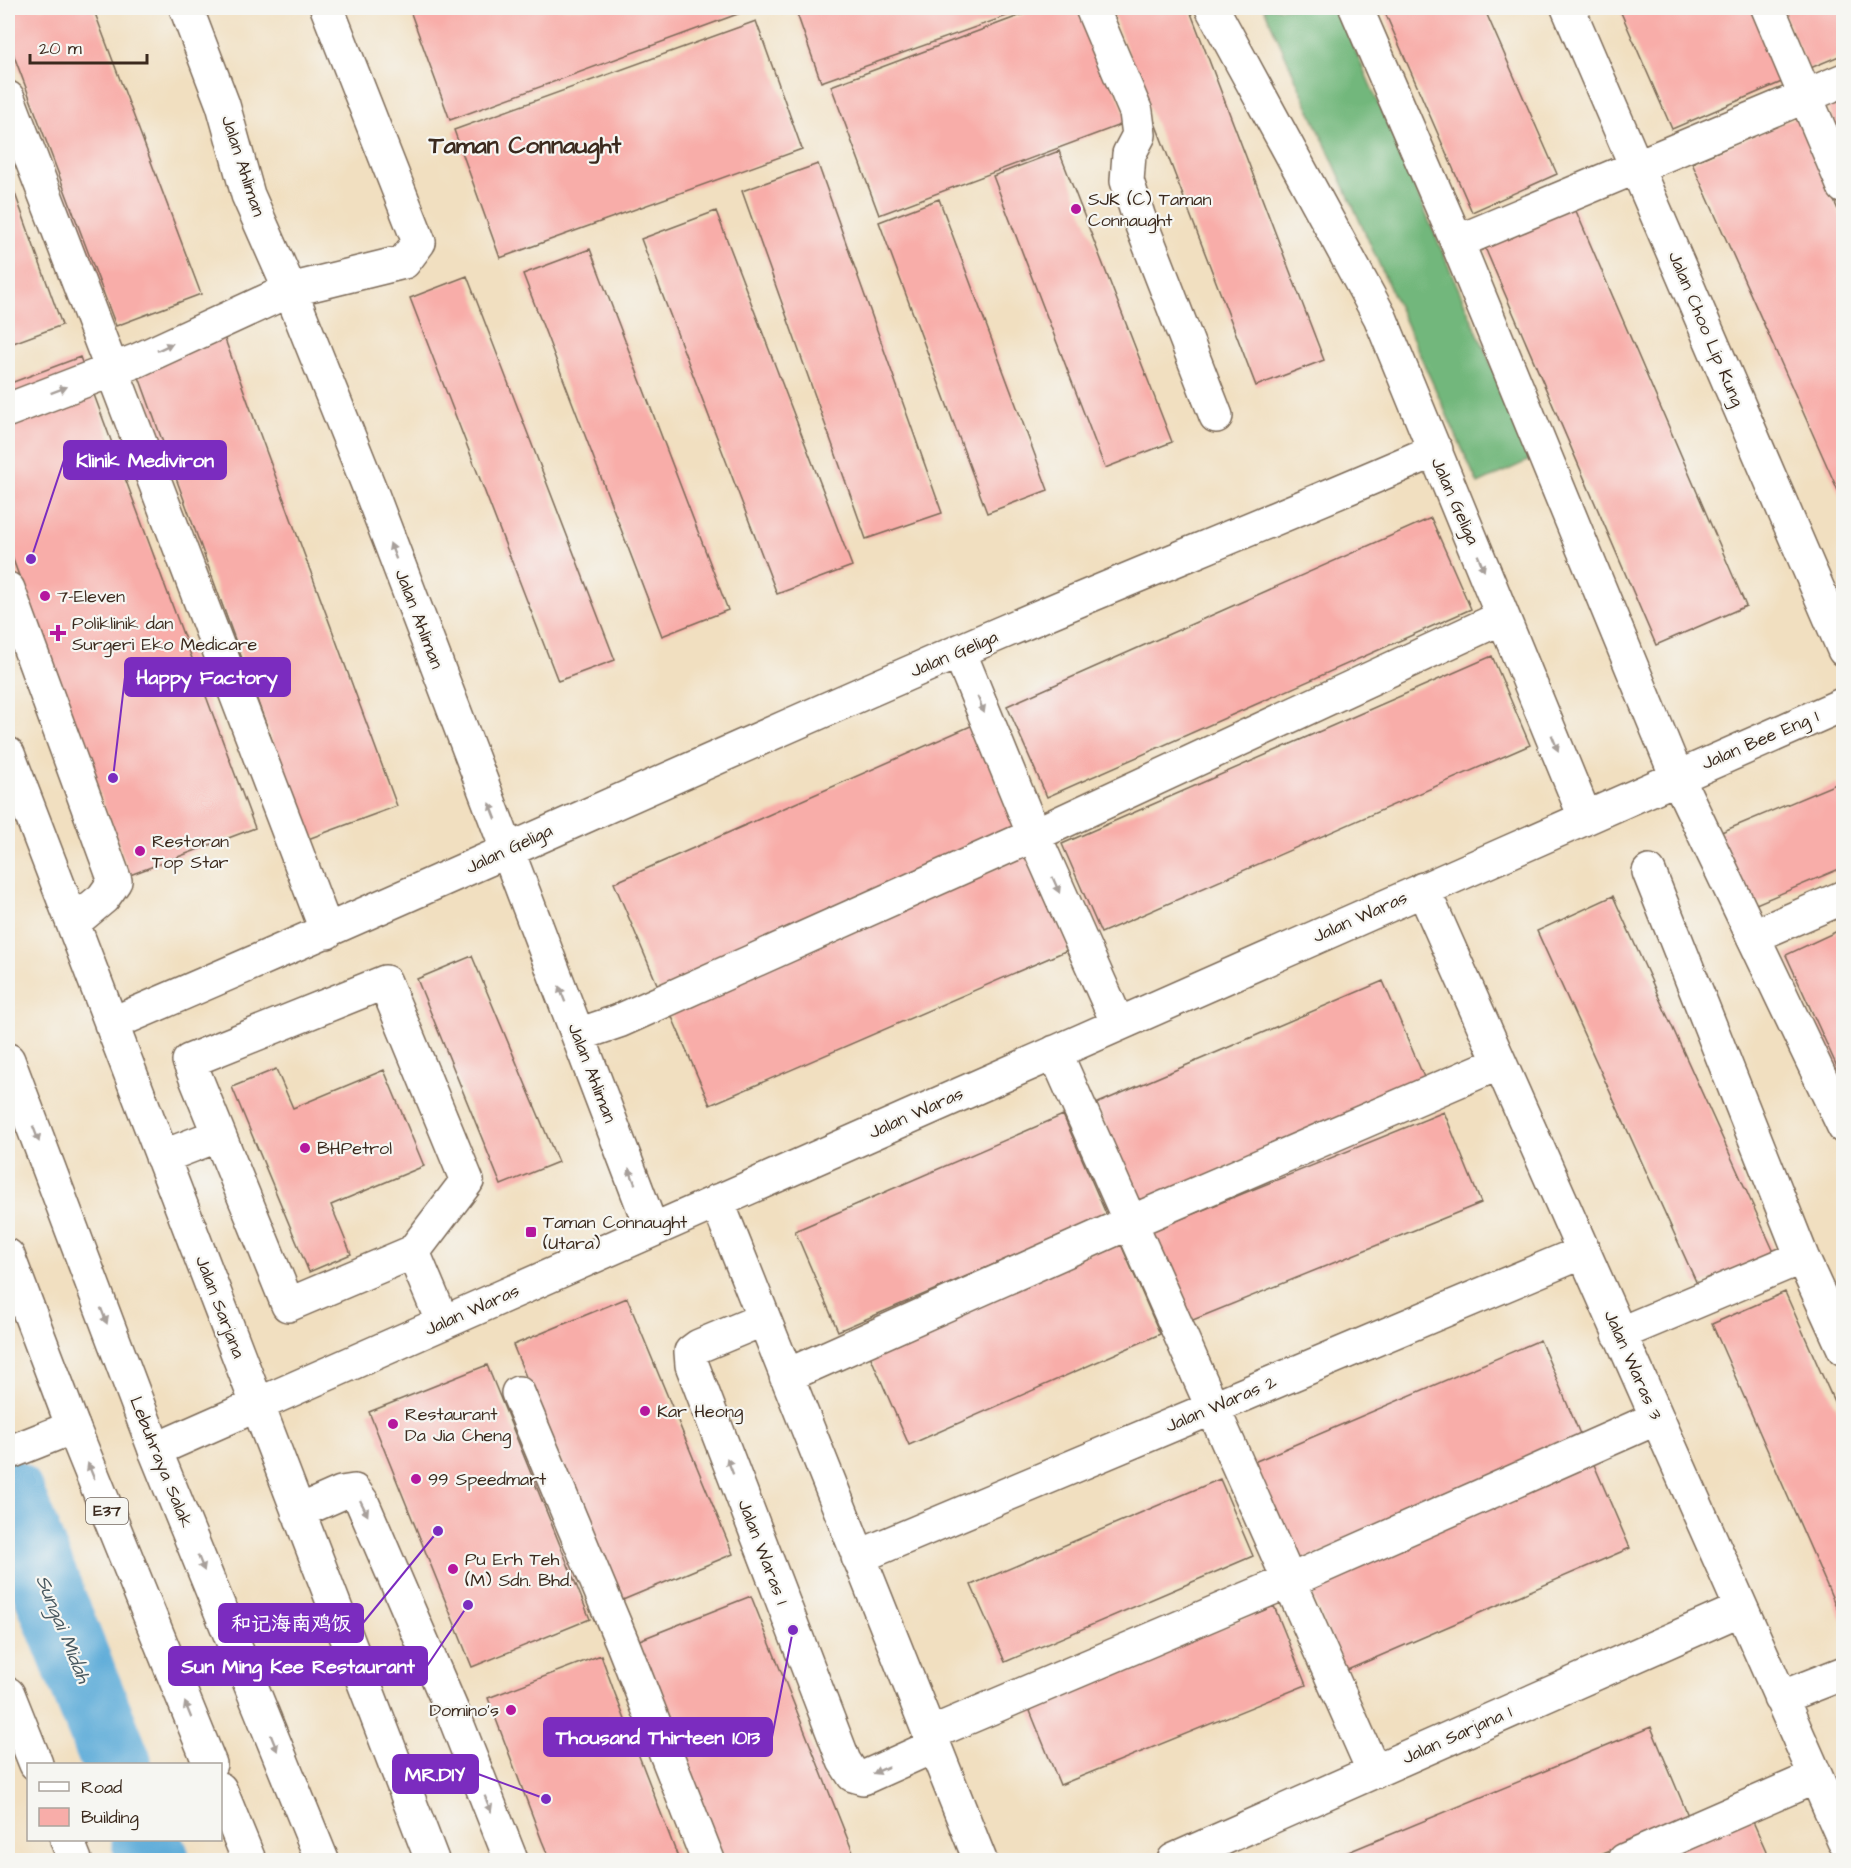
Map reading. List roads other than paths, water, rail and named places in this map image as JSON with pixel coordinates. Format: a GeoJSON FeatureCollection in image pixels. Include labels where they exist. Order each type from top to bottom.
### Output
{"type":"FeatureCollection","features":[{"type":"Feature","properties":{"kind":"main road","name":"Jalan Ahliman"},"geometry":{"type":"LineString","coordinates":[[186,8],[223,105],[248,195],[291,290],[652,1230]]}},
{"type":"Feature","properties":{"kind":"main road"},"geometry":{"type":"LineString","coordinates":[[8,410],[111,370],[291,290],[404,262],[419,242],[327,8]]}},
{"type":"Feature","properties":{"kind":"main road"},"geometry":{"type":"LineString","coordinates":[[1092,8],[1136,112],[1139,135],[1129,154],[1127,181],[1216,416]]}},
{"type":"Feature","properties":{"kind":"main road"},"geometry":{"type":"LineString","coordinates":[[1212,8],[1380,317],[1436,450]]}},
{"type":"Feature","properties":{"kind":"main road"},"geometry":{"type":"LineString","coordinates":[[1356,8],[1457,242],[1677,777],[1844,1127]]}},
{"type":"Feature","properties":{"kind":"main road","name":"Jalan Choo Lip Kung"},"geometry":{"type":"LineString","coordinates":[[1568,8],[1844,650]]}},
{"type":"Feature","properties":{"kind":"main road"},"geometry":{"type":"LineString","coordinates":[[1768,8],[1844,187]]}},
{"type":"Feature","properties":{"kind":"main road"},"geometry":{"type":"LineString","coordinates":[[1457,242],[1844,80]]}},
{"type":"Feature","properties":{"kind":"main road"},"geometry":{"type":"LineString","coordinates":[[8,99],[327,932]]}},
{"type":"Feature","properties":{"kind":"main road","name":"Jalan Geliga"},"geometry":{"type":"LineString","coordinates":[[111,1024],[327,932],[959,651],[1436,450],[1585,817]]}},
{"type":"Feature","properties":{"kind":"main road"},"geometry":{"type":"LineString","coordinates":[[8,589],[114,881],[103,898],[73,923]]}},
{"type":"Feature","properties":{"kind":"main road"},"geometry":{"type":"LineString","coordinates":[[578,1035],[619,1021],[1034,836],[1503,617]]}},
{"type":"Feature","properties":{"kind":"main road"},"geometry":{"type":"LineString","coordinates":[[959,651],[1034,836],[1118,1024]]}},
{"type":"Feature","properties":{"kind":"main road","name":"Jalan Bee Eng 1"},"geometry":{"type":"LineString","coordinates":[[1677,777],[1844,704]]}},
{"type":"Feature","properties":{"kind":"main road","name":"Jalan Sarjana"},"geometry":{"type":"LineString","coordinates":[[8,754],[432,1860]]}},
{"type":"Feature","properties":{"kind":"main road","name":"Jalan Waras"},"geometry":{"type":"LineString","coordinates":[[155,1450],[1677,777]]}},
{"type":"Feature","properties":{"kind":"main road"},"geometry":{"type":"LineString","coordinates":[[1649,872],[1802,1257],[1844,1349]]}},
{"type":"Feature","properties":{"kind":"main road","name":"Jalan Waras 3"},"geometry":{"type":"LineString","coordinates":[[1423,889],[1844,1840]]}},
{"type":"Feature","properties":{"kind":"main road"},"geometry":{"type":"LineString","coordinates":[[1754,936],[1844,897]]}},
{"type":"Feature","properties":{"kind":"main road"},"geometry":{"type":"LineString","coordinates":[[385,982],[467,1181],[413,1252],[288,1305],[189,1061],[385,982]]}},
{"type":"Feature","properties":{"kind":"main road"},"geometry":{"type":"LineString","coordinates":[[1055,1052],[1374,1772]]}},
{"type":"Feature","properties":{"kind":"main road","name":"Lebuhraya Salak"},"geometry":{"type":"LineString","coordinates":[[8,1060],[155,1450],[322,1860]]}},
{"type":"Feature","properties":{"kind":"main road"},"geometry":{"type":"LineString","coordinates":[[786,1376],[1131,1222],[1499,1063]]}},
{"type":"Feature","properties":{"kind":"main road"},"geometry":{"type":"LineString","coordinates":[[162,1157],[219,1135]]}},
{"type":"Feature","properties":{"kind":"main road"},"geometry":{"type":"LineString","coordinates":[[717,1202],[980,1860]]}},
{"type":"Feature","properties":{"kind":"main road"},"geometry":{"type":"LineString","coordinates":[[413,1252],[443,1323]]}},
{"type":"Feature","properties":{"kind":"main road","name":"Jalan Waras 2"},"geometry":{"type":"LineString","coordinates":[[858,1557],[1583,1252]]}},
{"type":"Feature","properties":{"kind":"main road","name":"E37"},"geometry":{"type":"LineString","coordinates":[[8,1256],[73,1427],[210,1763]]}},
{"type":"Feature","properties":{"kind":"main road"},"geometry":{"type":"LineString","coordinates":[[1619,1334],[1802,1257]]}},
{"type":"Feature","properties":{"kind":"main road","name":"Jalan Waras 1"},"geometry":{"type":"LineString","coordinates":[[764,1319],[699,1346],[691,1352],[692,1365],[840,1750],[853,1775],[863,1778],[932,1740]]}},
{"type":"Feature","properties":{"kind":"main road"},"geometry":{"type":"LineString","coordinates":[[518,1393],[622,1642],[708,1860]]}},
{"type":"Feature","properties":{"kind":"main road"},"geometry":{"type":"LineString","coordinates":[[932,1740],[1656,1418]]}},
{"type":"Feature","properties":{"kind":"main road"},"geometry":{"type":"LineString","coordinates":[[8,1453],[73,1427]]}},
{"type":"Feature","properties":{"kind":"main road"},"geometry":{"type":"LineString","coordinates":[[298,1512],[341,1493],[354,1491],[362,1502],[453,1713],[511,1860]]}},
{"type":"Feature","properties":{"kind":"main road","name":"Jalan Sarjana 1"},"geometry":{"type":"LineString","coordinates":[[1174,1860],[1741,1609]]}},
{"type":"Feature","properties":{"kind":"main road"},"geometry":{"type":"LineString","coordinates":[[1780,1698],[1844,1673]]}},
{"type":"Feature","properties":{"kind":"main road"},"geometry":{"type":"LineString","coordinates":[[8,1694],[36,1763]]}},
{"type":"Feature","properties":{"kind":"main road"},"geometry":{"type":"LineString","coordinates":[[1625,1860],[1815,1777]]}},
{"type":"Feature","properties":{"kind":"main road"},"geometry":{"type":"LineString","coordinates":[[222,1794],[249,1860]]}},
{"type":"Feature","properties":{"kind":"main road"},"geometry":{"type":"LineString","coordinates":[[68,1841],[75,1860]]}},
{"type":"Feature","properties":{"kind":"waterway","name":"Sungai Midah"},"geometry":{"type":"LineString","coordinates":[[9,1494],[117,1763]]}},
{"type":"Feature","properties":{"kind":"waterway","name":"Sungai Midah"},"geometry":{"type":"LineString","coordinates":[[146,1841],[155,1860]]}},
{"type":"Feature","properties":{"kind":"place","name":"SJK (C) Taman Connaught"},"geometry":{"type":"Point","coordinates":[1076,209]}},
{"type":"Feature","properties":{"kind":"place","name":"Klinik Mediviron"},"geometry":{"type":"Point","coordinates":[31,559]}},
{"type":"Feature","properties":{"kind":"place","name":"7-Eleven"},"geometry":{"type":"Point","coordinates":[45,596]}},
{"type":"Feature","properties":{"kind":"place","name":"Poliklinik dan Surgeri Eko Medicare"},"geometry":{"type":"Point","coordinates":[58,633]}},
{"type":"Feature","properties":{"kind":"place","name":"Happy Factory"},"geometry":{"type":"Point","coordinates":[113,778]}},
{"type":"Feature","properties":{"kind":"place","name":"Restoran Top Star"},"geometry":{"type":"Point","coordinates":[140,851]}},
{"type":"Feature","properties":{"kind":"place","name":"BHPetrol"},"geometry":{"type":"Point","coordinates":[305,1148]}},
{"type":"Feature","properties":{"kind":"place","name":"Taman Connaught (Utara)"},"geometry":{"type":"Point","coordinates":[531,1232]}},
{"type":"Feature","properties":{"kind":"place","name":"Kar Heong"},"geometry":{"type":"Point","coordinates":[645,1411]}},
{"type":"Feature","properties":{"kind":"place","name":"Restaurant Da Jia Cheng"},"geometry":{"type":"Point","coordinates":[393,1424]}},
{"type":"Feature","properties":{"kind":"place","name":"99 Speedmart"},"geometry":{"type":"Point","coordinates":[416,1479]}},
{"type":"Feature","properties":{"kind":"place","name":"和记海南鸡饭"},"geometry":{"type":"Point","coordinates":[438,1531]}},
{"type":"Feature","properties":{"kind":"place","name":"Pu Erh Teh (M) Sdn. Bhd."},"geometry":{"type":"Point","coordinates":[453,1569]}},
{"type":"Feature","properties":{"kind":"place","name":"Sun Ming Kee Restaurant"},"geometry":{"type":"Point","coordinates":[468,1605]}},
{"type":"Feature","properties":{"kind":"place","name":"Thousand Thirteen 1013"},"geometry":{"type":"Point","coordinates":[793,1630]}},
{"type":"Feature","properties":{"kind":"place","name":"Domino's"},"geometry":{"type":"Point","coordinates":[511,1710]}},
{"type":"Feature","properties":{"kind":"place","name":"MR.DIY"},"geometry":{"type":"Point","coordinates":[546,1799]}},
{"type":"Feature","properties":{"kind":"district","name":"Taman Connaught"},"geometry":{"type":"Point","coordinates":[525,146]}}]}
